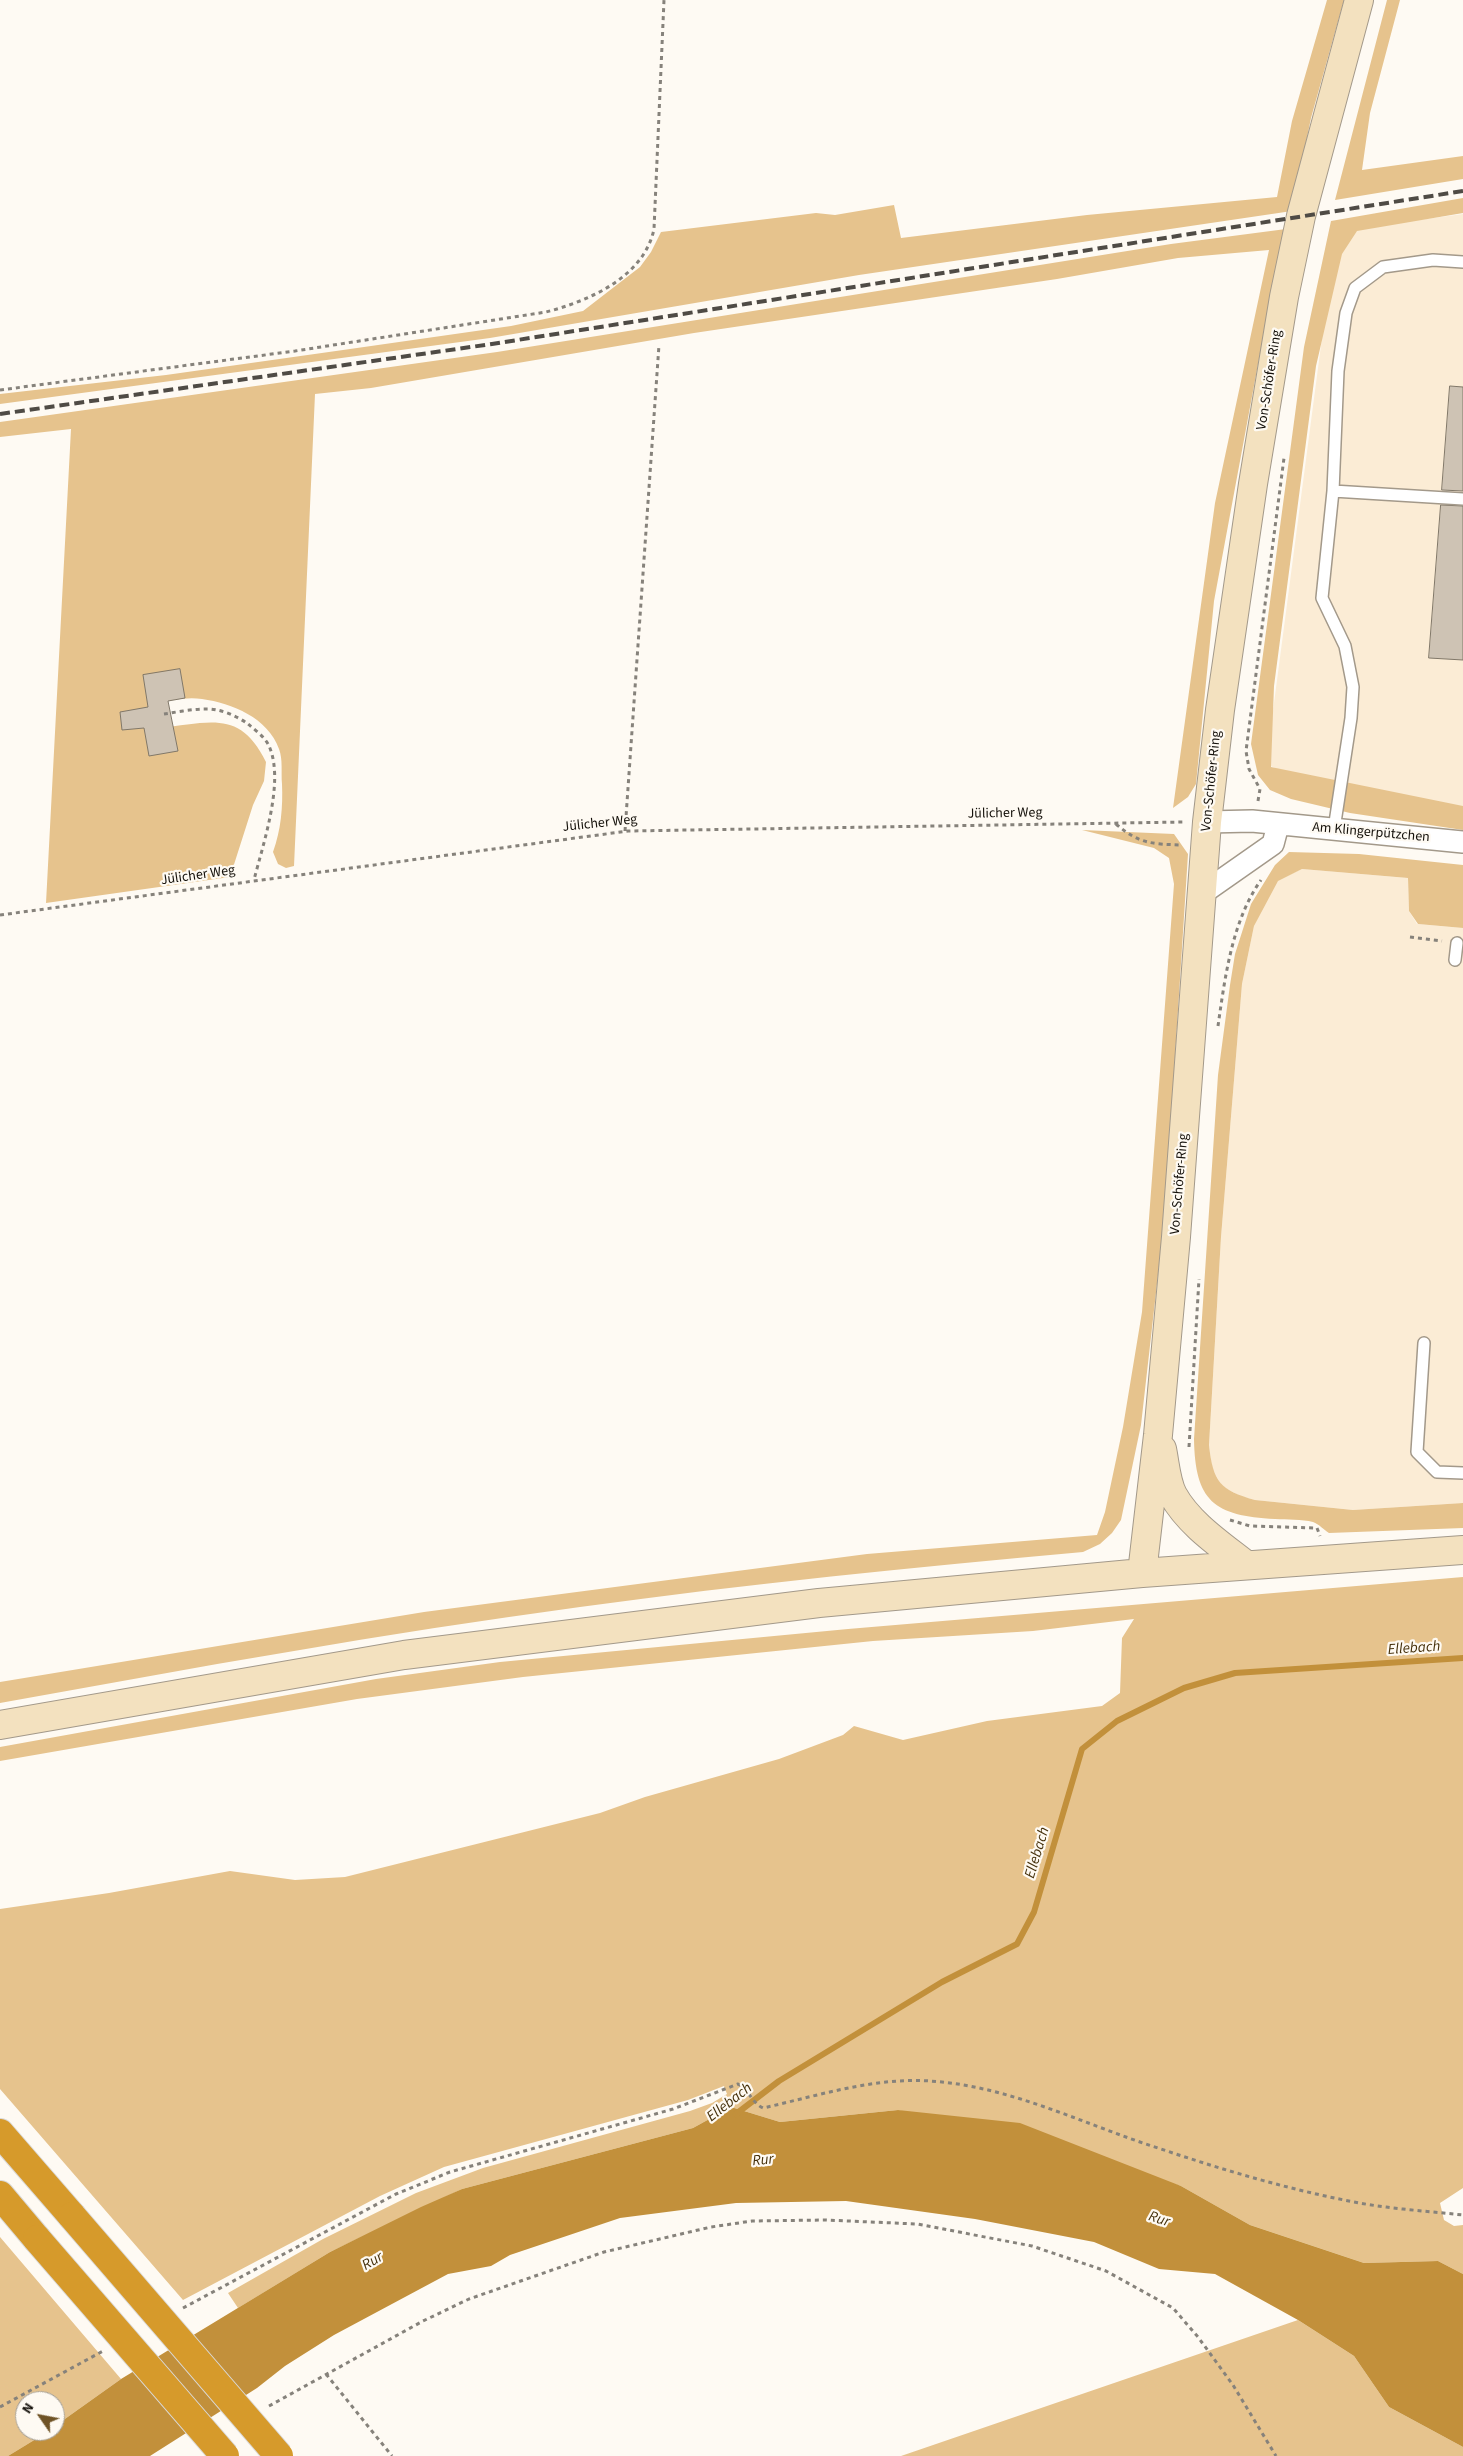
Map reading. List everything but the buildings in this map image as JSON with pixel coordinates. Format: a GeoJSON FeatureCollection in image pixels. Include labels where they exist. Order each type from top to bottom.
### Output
{"type":"FeatureCollection","features":[{"type":"Feature","properties":{"kind":"highway"},"geometry":{"type":"LineString","coordinates":[[0,2133],[279,2456]]}},
{"type":"Feature","properties":{"kind":"highway"},"geometry":{"type":"LineString","coordinates":[[0,2195],[225,2456]]}},
{"type":"Feature","properties":{"kind":"main road","name":"Von-Schöfer-Ring"},"geometry":{"type":"LineString","coordinates":[[1142,1573],[1158,1435],[1203,893],[1206,834],[1240,564],[1284,297],[1301,216],[1359,0]]}},
{"type":"Feature","properties":{"kind":"main road"},"geometry":{"type":"LineString","coordinates":[[1158,1435],[1172,1494],[1186,1513],[1246,1565]]}},
{"type":"Feature","properties":{"kind":"main road"},"geometry":{"type":"LineString","coordinates":[[0,1725],[404,1655],[819,1602],[1142,1573],[1463,1550]]}},
{"type":"Feature","properties":{"kind":"street","name":"Am Klingerpützchen"},"geometry":{"type":"LineString","coordinates":[[1206,834],[1252,821],[1463,842]]}},
{"type":"Feature","properties":{"kind":"street"},"geometry":{"type":"LineString","coordinates":[[1203,893],[1273,844],[1278,825]]}},
{"type":"Feature","properties":{"kind":"lane"},"geometry":{"type":"LineString","coordinates":[[1334,829],[1351,718],[1353,687],[1344,646],[1322,598],[1333,491],[1338,372],[1346,312],[1355,288],[1383,267],[1433,260],[1463,262]]}},
{"type":"Feature","properties":{"kind":"lane"},"geometry":{"type":"LineString","coordinates":[[1333,491],[1463,499]]}},
{"type":"Feature","properties":{"kind":"lane"},"geometry":{"type":"LineString","coordinates":[[1455,960],[1456,942]]}},
{"type":"Feature","properties":{"kind":"lane"},"geometry":{"type":"LineString","coordinates":[[1424,1343],[1417,1452],[1437,1472],[1463,1473]]}},
{"type":"Feature","properties":{"kind":"path"},"geometry":{"type":"LineString","coordinates":[[0,390],[295,351],[546,312],[574,305],[607,288],[634,266],[652,239],[654,229],[664,0]]}},
{"type":"Feature","properties":{"kind":"path"},"geometry":{"type":"LineString","coordinates":[[625,831],[659,345]]}},
{"type":"Feature","properties":{"kind":"path"},"geometry":{"type":"LineString","coordinates":[[164,714],[207,708],[229,714],[242,720],[259,733],[269,745],[273,765],[274,802],[254,880]]}},
{"type":"Feature","properties":{"kind":"path"},"geometry":{"type":"LineString","coordinates":[[1116,824],[1132,838],[1160,844],[1206,834]]}},
{"type":"Feature","properties":{"kind":"path","name":"Jülicher Weg"},"geometry":{"type":"LineString","coordinates":[[0,915],[625,831],[1116,824],[1206,834]]}},
{"type":"Feature","properties":{"kind":"path"},"geometry":{"type":"LineString","coordinates":[[1410,937],[1456,942]]}},
{"type":"Feature","properties":{"kind":"path"},"geometry":{"type":"LineString","coordinates":[[181,2309],[396,2194],[450,2172],[673,2109],[738,2084],[745,2088],[757,2105],[763,2108],[879,2083],[930,2081],[987,2090],[1038,2104],[1132,2140],[1248,2178],[1356,2202],[1463,2215]]}},
{"type":"Feature","properties":{"kind":"path"},"geometry":{"type":"LineString","coordinates":[[265,2408],[423,2321],[469,2299],[604,2252],[711,2227],[752,2221],[825,2220],[916,2224],[1032,2246],[1106,2271],[1173,2308],[1198,2337],[1233,2385],[1276,2456]]}},
{"type":"Feature","properties":{"kind":"path"},"geometry":{"type":"LineString","coordinates":[[0,2406],[112,2346]]}},
{"type":"Feature","properties":{"kind":"path"},"geometry":{"type":"LineString","coordinates":[[326,2374],[392,2456]]}},
{"type":"Feature","properties":{"kind":"shaded area"},"geometry":{"type":"Polygon","coordinates":[[[1327,0],[1344,0],[1311,118],[1292,211],[859,275],[490,338],[0,404],[0,394],[166,375],[343,350],[511,326],[583,311],[640,267],[651,252],[661,232],[816,213],[835,215],[894,205],[901,238],[1087,215],[1277,197],[1292,121],[1327,0]]]}},
{"type":"Feature","properties":{"kind":"shaded area"},"geometry":{"type":"Polygon","coordinates":[[[1387,0],[1400,0],[1370,113],[1362,170],[1463,156],[1463,179],[1335,200],[1387,0]]]}},
{"type":"Feature","properties":{"kind":"shaded area"},"geometry":{"type":"Polygon","coordinates":[[[1463,198],[1463,213],[1357,231],[1342,254],[1316,366],[1274,686],[1271,767],[1463,806],[1463,830],[1350,813],[1291,799],[1270,790],[1258,775],[1251,744],[1304,347],[1331,221],[1463,198]]]}},
{"type":"Feature","properties":{"kind":"shaded area"},"geometry":{"type":"Polygon","coordinates":[[[1463,214],[1463,813],[1304,781],[1266,764],[1336,231],[1463,214]]]}},
{"type":"Feature","properties":{"kind":"shaded area"},"geometry":{"type":"Polygon","coordinates":[[[1286,229],[1261,348],[1214,601],[1196,784],[1188,797],[1173,808],[1215,503],[1269,250],[1178,258],[1057,279],[694,333],[371,388],[315,394],[294,866],[286,868],[278,864],[273,852],[280,827],[282,810],[281,757],[274,738],[258,721],[237,708],[202,699],[173,700],[156,703],[159,728],[222,723],[234,727],[245,734],[256,745],[266,762],[264,781],[253,805],[230,877],[46,903],[71,429],[0,437],[0,422],[497,352],[1171,244],[1286,229]]]}},
{"type":"Feature","properties":{"kind":"shaded area"},"geometry":{"type":"Polygon","coordinates":[[[1082,830],[1174,834],[1188,854],[1165,1213],[1141,1425],[1121,1520],[1112,1533],[1100,1544],[1083,1552],[768,1583],[507,1617],[290,1652],[0,1703],[0,1682],[424,1612],[867,1554],[1097,1535],[1105,1512],[1123,1427],[1142,1312],[1174,884],[1169,858],[1154,848],[1082,830]]]}},
{"type":"Feature","properties":{"kind":"shaded area"},"geometry":{"type":"Polygon","coordinates":[[[1289,852],[1359,854],[1463,865],[1463,928],[1418,924],[1409,911],[1408,878],[1302,869],[1278,881],[1254,926],[1242,984],[1221,1237],[1209,1445],[1213,1468],[1220,1483],[1226,1488],[1255,1500],[1353,1510],[1463,1503],[1463,1528],[1329,1533],[1313,1522],[1254,1517],[1223,1509],[1212,1501],[1204,1491],[1198,1477],[1194,1439],[1218,1075],[1230,985],[1235,954],[1251,904],[1275,865],[1289,852]]]}},
{"type":"Feature","properties":{"kind":"shaded area"},"geometry":{"type":"Polygon","coordinates":[[[1302,869],[1408,878],[1409,911],[1417,924],[1463,928],[1463,1503],[1353,1510],[1255,1500],[1240,1496],[1222,1486],[1212,1469],[1209,1445],[1221,1237],[1242,984],[1254,926],[1263,905],[1278,880],[1302,869]]]}},
{"type":"Feature","properties":{"kind":"shaded area"},"geometry":{"type":"Polygon","coordinates":[[[1463,1577],[1463,2188],[1440,2203],[1444,2220],[1454,2226],[1463,2225],[1463,2274],[1438,2261],[1364,2263],[1250,2225],[1181,2186],[898,2110],[780,2122],[731,2107],[693,2128],[462,2189],[330,2252],[238,2308],[228,2293],[323,2239],[416,2193],[483,2168],[690,2111],[712,2103],[727,2094],[724,2086],[688,2100],[444,2167],[380,2196],[183,2300],[0,2089],[0,1909],[109,1893],[230,1871],[295,1880],[345,1877],[600,1813],[645,1797],[779,1759],[843,1735],[854,1726],[903,1740],[987,1721],[1102,1706],[1120,1693],[1122,1638],[1134,1619],[1033,1631],[873,1641],[523,1677],[357,1699],[0,1761],[0,1747],[376,1679],[500,1662],[848,1629],[1463,1577]]]}},
{"type":"Feature","properties":{"kind":"shaded area"},"geometry":{"type":"Polygon","coordinates":[[[0,2237],[121,2379],[65,2419],[65,2391],[15,2391],[15,2441],[33,2441],[8,2456],[0,2456],[0,2237]]]}},
{"type":"Feature","properties":{"kind":"shaded area"},"geometry":{"type":"Polygon","coordinates":[[[1298,2320],[1354,2356],[1389,2407],[1463,2447],[1463,2456],[901,2456],[1298,2320]]]}},
{"type":"Feature","properties":{"kind":"water","name":"Rur"},"geometry":{"type":"Polygon","coordinates":[[[731,2107],[780,2122],[898,2110],[1020,2123],[1181,2186],[1250,2225],[1364,2263],[1438,2261],[1463,2274],[1463,2447],[1389,2407],[1354,2356],[1298,2320],[1215,2274],[1159,2269],[1094,2242],[975,2219],[846,2201],[736,2203],[620,2218],[510,2255],[491,2266],[448,2274],[334,2335],[285,2366],[257,2388],[150,2456],[8,2456],[33,2441],[65,2441],[65,2419],[121,2379],[330,2252],[421,2207],[462,2189],[693,2128],[731,2107]]]}},
{"type":"Feature","properties":{"kind":"waterway","name":"Ellebach"},"geometry":{"type":"LineString","coordinates":[[736,2114],[779,2081],[942,1982],[1017,1944],[1034,1912],[1082,1749],[1117,1721],[1184,1688],[1235,1673],[1463,1658]]}},
{"type":"Feature","properties":{"kind":"railway"},"geometry":{"type":"LineString","coordinates":[[0,414],[492,344],[1463,191]]}}]}
